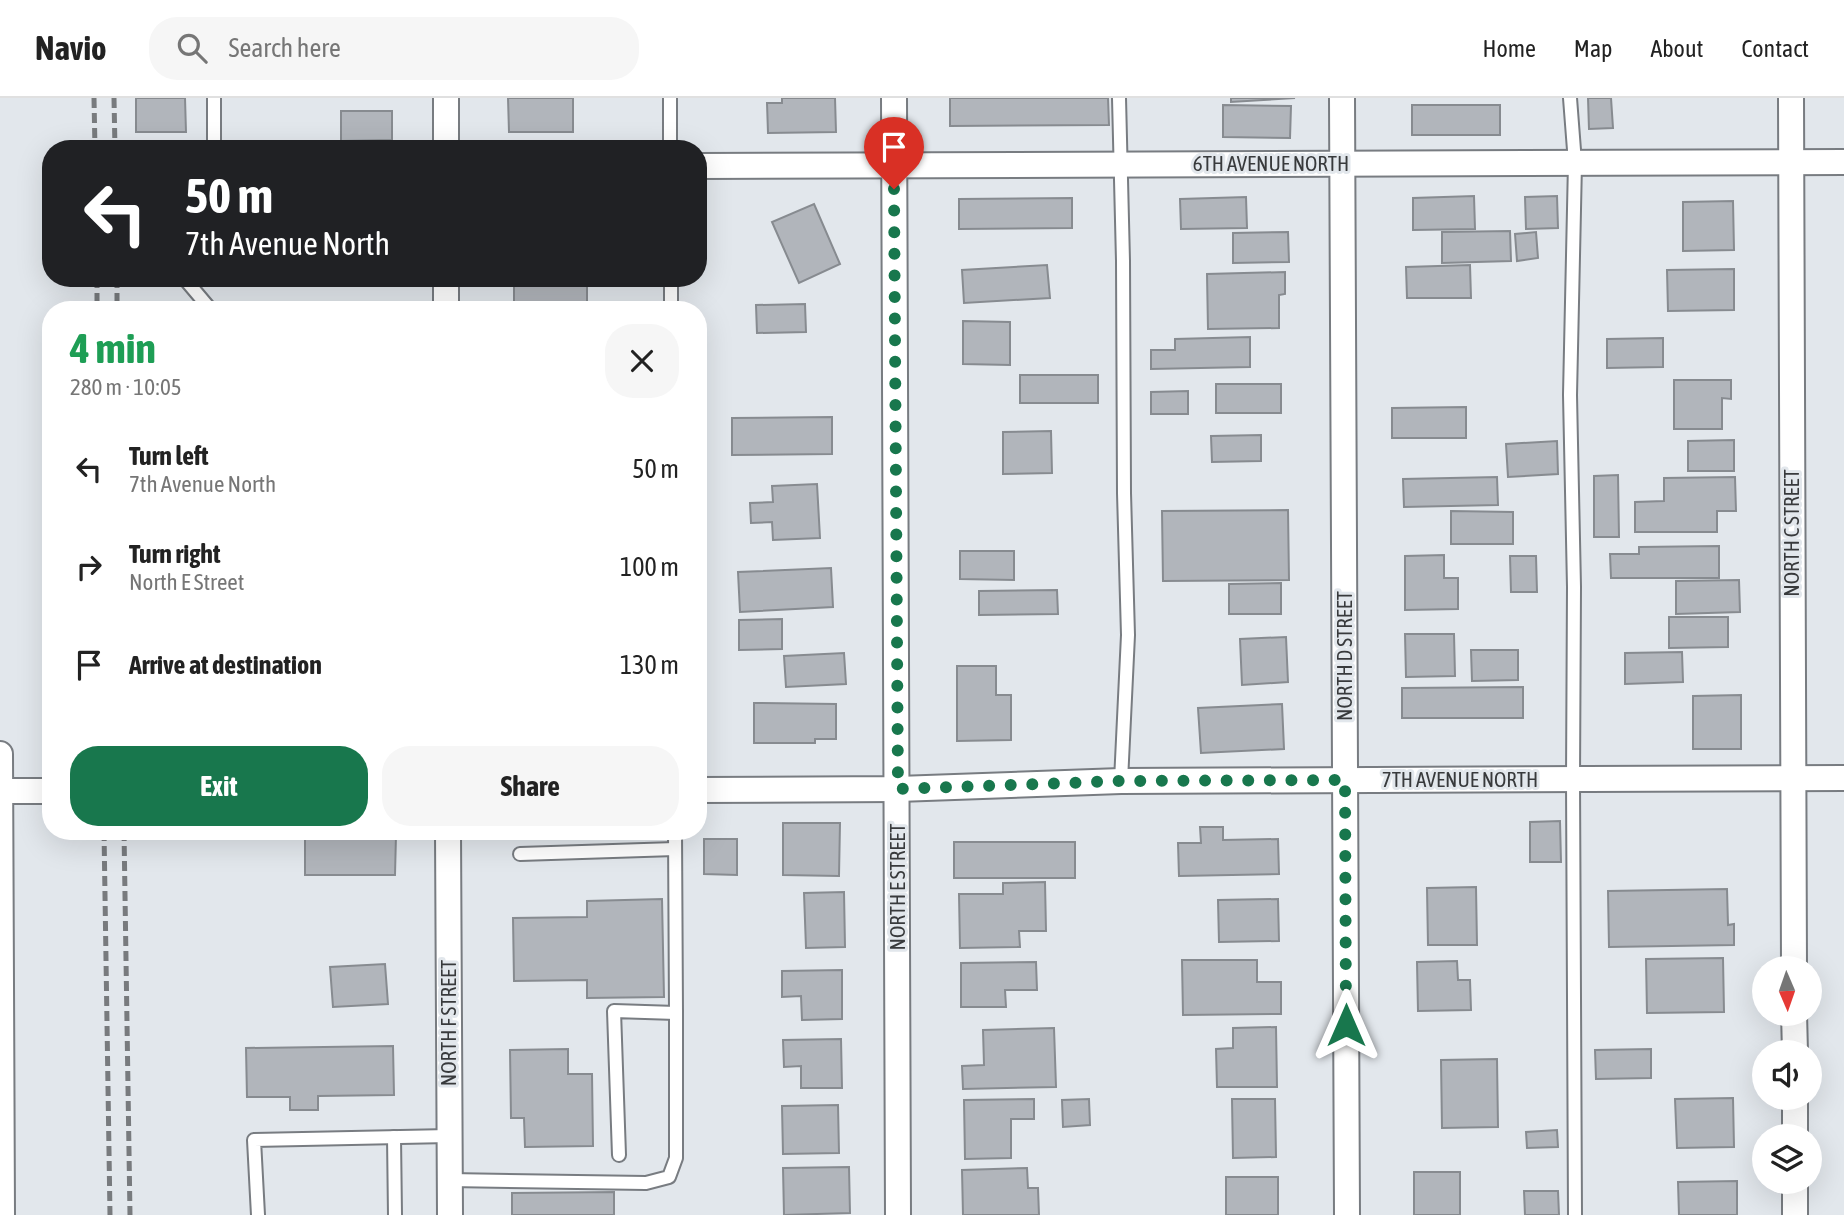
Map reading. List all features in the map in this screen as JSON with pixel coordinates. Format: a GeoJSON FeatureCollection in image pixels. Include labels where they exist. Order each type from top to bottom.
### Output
{"type":"FeatureCollection","features":[{"type":"Feature","properties":{"kind":"street"},"geometry":{"type":"LineString","coordinates":[[446,98],[446,140]]}},
{"type":"Feature","properties":{"kind":"street","name":"NORTH E STREET"},"geometry":{"type":"LineString","coordinates":[[894,98],[898,1215]]}},
{"type":"Feature","properties":{"kind":"street","name":"NORTH D STREET"},"geometry":{"type":"LineString","coordinates":[[1342,98],[1347,1215]]}},
{"type":"Feature","properties":{"kind":"street","name":"NORTH C STREET"},"geometry":{"type":"LineString","coordinates":[[1791,98],[1794,956]]}},
{"type":"Feature","properties":{"kind":"street","name":"6TH AVENUE NORTH"},"geometry":{"type":"LineString","coordinates":[[707,166],[1844,162]]}},
{"type":"Feature","properties":{"kind":"street"},"geometry":{"type":"LineString","coordinates":[[0,754],[2,1215]]}},
{"type":"Feature","properties":{"kind":"street","name":"7TH AVENUE NORTH"},"geometry":{"type":"LineString","coordinates":[[707,790],[898,789],[1121,781],[1844,778]]}},
{"type":"Feature","properties":{"kind":"street"},"geometry":{"type":"LineString","coordinates":[[0,791],[42,791]]}},
{"type":"Feature","properties":{"kind":"street","name":"NORTH F STREET"},"geometry":{"type":"LineString","coordinates":[[449,840],[450,1215]]}},
{"type":"Feature","properties":{"kind":"street"},"geometry":{"type":"LineString","coordinates":[[1795,1194],[1795,1215]]}},
{"type":"Feature","properties":{"kind":"lane"},"geometry":{"type":"LineString","coordinates":[[214,140],[215,98]]}},
{"type":"Feature","properties":{"kind":"lane"},"geometry":{"type":"LineString","coordinates":[[670,98],[670,140]]}},
{"type":"Feature","properties":{"kind":"lane"},"geometry":{"type":"LineString","coordinates":[[1118,98],[1124,274],[1124,493],[1128,635],[1121,781]]}},
{"type":"Feature","properties":{"kind":"lane"},"geometry":{"type":"LineString","coordinates":[[1570,98],[1575,163],[1570,395],[1574,587],[1575,1215]]}},
{"type":"Feature","properties":{"kind":"lane"},"geometry":{"type":"LineString","coordinates":[[192,287],[203,301]]}},
{"type":"Feature","properties":{"kind":"lane"},"geometry":{"type":"LineString","coordinates":[[449,1180],[646,1183],[669,1177],[676,1158],[675,840]]}},
{"type":"Feature","properties":{"kind":"lane"},"geometry":{"type":"LineString","coordinates":[[520,854],[675,849]]}},
{"type":"Feature","properties":{"kind":"lane"},"geometry":{"type":"LineString","coordinates":[[619,1155],[614,1011],[676,1013]]}},
{"type":"Feature","properties":{"kind":"lane"},"geometry":{"type":"LineString","coordinates":[[258,1215],[254,1140],[449,1136]]}},
{"type":"Feature","properties":{"kind":"lane"},"geometry":{"type":"LineString","coordinates":[[394,1137],[394,1215]]}},
{"type":"Feature","properties":{"kind":"building"},"geometry":{"type":"Polygon","coordinates":[[[136,98],[185,98],[186,132],[136,132],[136,98]]]}},
{"type":"Feature","properties":{"kind":"building"},"geometry":{"type":"Polygon","coordinates":[[[508,98],[573,98],[573,132],[509,132],[508,98]]]}},
{"type":"Feature","properties":{"kind":"building"},"geometry":{"type":"Polygon","coordinates":[[[782,98],[835,98],[836,132],[768,133],[767,103],[782,103],[782,98]]]}},
{"type":"Feature","properties":{"kind":"building"},"geometry":{"type":"Polygon","coordinates":[[[950,98],[1108,98],[1109,125],[950,126],[950,98]]]}},
{"type":"Feature","properties":{"kind":"building"},"geometry":{"type":"Polygon","coordinates":[[[1231,98],[1295,98],[1231,102],[1231,98]]]}},
{"type":"Feature","properties":{"kind":"building"},"geometry":{"type":"Polygon","coordinates":[[[1588,98],[1611,98],[1613,128],[1589,129],[1588,98]]]}},
{"type":"Feature","properties":{"kind":"building"},"geometry":{"type":"Polygon","coordinates":[[[1223,105],[1291,106],[1290,138],[1223,137],[1223,105]]]}},
{"type":"Feature","properties":{"kind":"building"},"geometry":{"type":"Polygon","coordinates":[[[1412,105],[1500,105],[1500,135],[1412,135],[1412,105]]]}},
{"type":"Feature","properties":{"kind":"building"},"geometry":{"type":"Polygon","coordinates":[[[341,111],[392,111],[392,140],[341,140],[341,111]]]}},
{"type":"Feature","properties":{"kind":"building"},"geometry":{"type":"Polygon","coordinates":[[[1474,196],[1475,229],[1413,230],[1413,198],[1474,196]]]}},
{"type":"Feature","properties":{"kind":"building"},"geometry":{"type":"Polygon","coordinates":[[[1557,196],[1558,228],[1526,229],[1525,197],[1557,196]]]}},
{"type":"Feature","properties":{"kind":"building"},"geometry":{"type":"Polygon","coordinates":[[[1246,197],[1247,228],[1181,229],[1180,199],[1246,197]]]}},
{"type":"Feature","properties":{"kind":"building"},"geometry":{"type":"Polygon","coordinates":[[[1072,198],[1072,228],[959,229],[959,199],[1072,198]]]}},
{"type":"Feature","properties":{"kind":"building"},"geometry":{"type":"Polygon","coordinates":[[[1733,201],[1734,250],[1683,251],[1683,202],[1733,201]]]}},
{"type":"Feature","properties":{"kind":"building"},"geometry":{"type":"Polygon","coordinates":[[[814,204],[840,264],[799,283],[772,222],[814,204]]]}},
{"type":"Feature","properties":{"kind":"building"},"geometry":{"type":"Polygon","coordinates":[[[1510,231],[1511,261],[1442,263],[1442,232],[1510,231]]]}},
{"type":"Feature","properties":{"kind":"building"},"geometry":{"type":"Polygon","coordinates":[[[1288,232],[1289,262],[1233,263],[1233,233],[1288,232]]]}},
{"type":"Feature","properties":{"kind":"building"},"geometry":{"type":"Polygon","coordinates":[[[1536,232],[1538,258],[1517,261],[1515,234],[1536,232]]]}},
{"type":"Feature","properties":{"kind":"building"},"geometry":{"type":"Polygon","coordinates":[[[1047,265],[1050,298],[964,303],[962,270],[1047,265]]]}},
{"type":"Feature","properties":{"kind":"building"},"geometry":{"type":"Polygon","coordinates":[[[1470,265],[1471,298],[1407,298],[1406,267],[1470,265]]]}},
{"type":"Feature","properties":{"kind":"building"},"geometry":{"type":"Polygon","coordinates":[[[1734,269],[1734,310],[1668,311],[1667,270],[1734,269]]]}},
{"type":"Feature","properties":{"kind":"building"},"geometry":{"type":"Polygon","coordinates":[[[1285,272],[1285,294],[1279,295],[1279,328],[1208,329],[1207,274],[1285,272]]]}},
{"type":"Feature","properties":{"kind":"building"},"geometry":{"type":"Polygon","coordinates":[[[514,287],[587,287],[587,301],[514,301],[514,287]]]}},
{"type":"Feature","properties":{"kind":"building"},"geometry":{"type":"Polygon","coordinates":[[[805,304],[806,332],[757,333],[756,305],[805,304]]]}},
{"type":"Feature","properties":{"kind":"building"},"geometry":{"type":"Polygon","coordinates":[[[963,321],[1010,322],[1010,365],[963,364],[963,321]]]}},
{"type":"Feature","properties":{"kind":"building"},"geometry":{"type":"Polygon","coordinates":[[[1250,337],[1250,367],[1151,369],[1151,350],[1175,350],[1175,339],[1250,337]]]}},
{"type":"Feature","properties":{"kind":"building"},"geometry":{"type":"Polygon","coordinates":[[[1663,338],[1663,367],[1607,368],[1607,339],[1663,338]]]}},
{"type":"Feature","properties":{"kind":"building"},"geometry":{"type":"Polygon","coordinates":[[[1020,375],[1098,375],[1098,403],[1020,403],[1020,375]]]}},
{"type":"Feature","properties":{"kind":"building"},"geometry":{"type":"Polygon","coordinates":[[[1674,380],[1731,380],[1731,399],[1722,398],[1722,429],[1674,429],[1674,380]]]}},
{"type":"Feature","properties":{"kind":"building"},"geometry":{"type":"Polygon","coordinates":[[[1216,384],[1281,384],[1281,413],[1216,413],[1216,384]]]}},
{"type":"Feature","properties":{"kind":"building"},"geometry":{"type":"Polygon","coordinates":[[[1188,391],[1188,414],[1151,414],[1151,392],[1188,391]]]}},
{"type":"Feature","properties":{"kind":"building"},"geometry":{"type":"Polygon","coordinates":[[[1466,407],[1466,438],[1392,438],[1392,408],[1466,407]]]}},
{"type":"Feature","properties":{"kind":"building"},"geometry":{"type":"Polygon","coordinates":[[[832,417],[832,454],[732,455],[732,418],[832,417]]]}},
{"type":"Feature","properties":{"kind":"building"},"geometry":{"type":"Polygon","coordinates":[[[1051,431],[1052,473],[1003,474],[1003,432],[1051,431]]]}},
{"type":"Feature","properties":{"kind":"building"},"geometry":{"type":"Polygon","coordinates":[[[1261,435],[1261,461],[1212,462],[1211,436],[1261,435]]]}},
{"type":"Feature","properties":{"kind":"building"},"geometry":{"type":"Polygon","coordinates":[[[1734,440],[1734,471],[1688,471],[1688,441],[1734,440]]]}},
{"type":"Feature","properties":{"kind":"building"},"geometry":{"type":"Polygon","coordinates":[[[1557,441],[1558,474],[1508,477],[1506,444],[1557,441]]]}},
{"type":"Feature","properties":{"kind":"building"},"geometry":{"type":"Polygon","coordinates":[[[1618,475],[1619,537],[1594,537],[1594,476],[1618,475]]]}},
{"type":"Feature","properties":{"kind":"building"},"geometry":{"type":"Polygon","coordinates":[[[1497,477],[1498,505],[1404,507],[1403,479],[1497,477]]]}},
{"type":"Feature","properties":{"kind":"building"},"geometry":{"type":"Polygon","coordinates":[[[1735,477],[1736,511],[1717,511],[1717,532],[1635,532],[1635,502],[1664,501],[1664,478],[1735,477]]]}},
{"type":"Feature","properties":{"kind":"building"},"geometry":{"type":"Polygon","coordinates":[[[817,484],[820,538],[773,540],[772,522],[751,523],[750,503],[773,502],[772,486],[817,484]]]}},
{"type":"Feature","properties":{"kind":"building"},"geometry":{"type":"Polygon","coordinates":[[[1288,510],[1289,580],[1163,581],[1162,511],[1288,510]]]}},
{"type":"Feature","properties":{"kind":"building"},"geometry":{"type":"Polygon","coordinates":[[[1451,511],[1513,512],[1513,544],[1451,544],[1451,511]]]}},
{"type":"Feature","properties":{"kind":"building"},"geometry":{"type":"Polygon","coordinates":[[[1719,546],[1719,578],[1611,578],[1610,554],[1639,554],[1639,547],[1719,546]]]}},
{"type":"Feature","properties":{"kind":"building"},"geometry":{"type":"Polygon","coordinates":[[[960,551],[1014,551],[1014,580],[960,579],[960,551]]]}},
{"type":"Feature","properties":{"kind":"building"},"geometry":{"type":"Polygon","coordinates":[[[1444,555],[1444,578],[1458,578],[1458,609],[1405,610],[1405,556],[1444,555]]]}},
{"type":"Feature","properties":{"kind":"building"},"geometry":{"type":"Polygon","coordinates":[[[1510,556],[1536,556],[1537,592],[1511,592],[1510,556]]]}},
{"type":"Feature","properties":{"kind":"building"},"geometry":{"type":"Polygon","coordinates":[[[831,568],[833,607],[740,612],[738,572],[831,568]]]}},
{"type":"Feature","properties":{"kind":"building"},"geometry":{"type":"Polygon","coordinates":[[[1739,580],[1740,612],[1676,614],[1676,581],[1739,580]]]}},
{"type":"Feature","properties":{"kind":"building"},"geometry":{"type":"Polygon","coordinates":[[[1281,583],[1281,614],[1229,614],[1229,584],[1281,583]]]}},
{"type":"Feature","properties":{"kind":"building"},"geometry":{"type":"Polygon","coordinates":[[[1057,590],[1058,614],[979,615],[979,591],[1057,590]]]}},
{"type":"Feature","properties":{"kind":"building"},"geometry":{"type":"Polygon","coordinates":[[[1669,617],[1728,617],[1728,647],[1669,648],[1669,617]]]}},
{"type":"Feature","properties":{"kind":"building"},"geometry":{"type":"Polygon","coordinates":[[[782,619],[782,649],[739,650],[739,620],[782,619]]]}},
{"type":"Feature","properties":{"kind":"building"},"geometry":{"type":"Polygon","coordinates":[[[1405,634],[1454,634],[1455,676],[1406,677],[1405,634]]]}},
{"type":"Feature","properties":{"kind":"building"},"geometry":{"type":"Polygon","coordinates":[[[1286,637],[1288,682],[1242,685],[1240,639],[1286,637]]]}},
{"type":"Feature","properties":{"kind":"building"},"geometry":{"type":"Polygon","coordinates":[[[1471,650],[1518,650],[1518,680],[1472,681],[1471,650]]]}},
{"type":"Feature","properties":{"kind":"building"},"geometry":{"type":"Polygon","coordinates":[[[1682,652],[1683,682],[1625,684],[1625,653],[1682,652]]]}},
{"type":"Feature","properties":{"kind":"building"},"geometry":{"type":"Polygon","coordinates":[[[844,653],[846,684],[786,687],[784,656],[844,653]]]}},
{"type":"Feature","properties":{"kind":"building"},"geometry":{"type":"Polygon","coordinates":[[[957,666],[996,666],[996,695],[1011,695],[1011,740],[957,741],[957,666]]]}},
{"type":"Feature","properties":{"kind":"building"},"geometry":{"type":"Polygon","coordinates":[[[1523,687],[1523,718],[1402,718],[1402,688],[1523,687]]]}},
{"type":"Feature","properties":{"kind":"building"},"geometry":{"type":"Polygon","coordinates":[[[1741,695],[1741,749],[1693,749],[1693,696],[1741,695]]]}},
{"type":"Feature","properties":{"kind":"building"},"geometry":{"type":"Polygon","coordinates":[[[754,703],[836,704],[836,739],[815,739],[815,743],[754,743],[754,703]]]}},
{"type":"Feature","properties":{"kind":"building"},"geometry":{"type":"Polygon","coordinates":[[[1282,704],[1284,749],[1201,753],[1198,708],[1282,704]]]}},
{"type":"Feature","properties":{"kind":"building"},"geometry":{"type":"Polygon","coordinates":[[[1560,821],[1561,862],[1530,862],[1530,822],[1560,821]]]}},
{"type":"Feature","properties":{"kind":"building"},"geometry":{"type":"Polygon","coordinates":[[[783,823],[840,823],[839,876],[783,875],[783,823]]]}},
{"type":"Feature","properties":{"kind":"building"},"geometry":{"type":"Polygon","coordinates":[[[1200,827],[1223,827],[1223,840],[1278,839],[1279,874],[1179,876],[1178,843],[1201,843],[1200,827]]]}},
{"type":"Feature","properties":{"kind":"building"},"geometry":{"type":"Polygon","coordinates":[[[737,839],[737,875],[704,874],[704,840],[737,839]]]}},
{"type":"Feature","properties":{"kind":"building"},"geometry":{"type":"Polygon","coordinates":[[[305,840],[396,840],[395,875],[305,875],[305,840]]]}},
{"type":"Feature","properties":{"kind":"building"},"geometry":{"type":"Polygon","coordinates":[[[954,842],[1075,842],[1075,878],[954,878],[954,842]]]}},
{"type":"Feature","properties":{"kind":"building"},"geometry":{"type":"Polygon","coordinates":[[[1045,882],[1046,931],[1019,931],[1020,947],[960,948],[959,894],[1003,894],[1003,883],[1045,882]]]}},
{"type":"Feature","properties":{"kind":"building"},"geometry":{"type":"Polygon","coordinates":[[[1476,887],[1477,945],[1428,945],[1427,888],[1476,887]]]}},
{"type":"Feature","properties":{"kind":"building"},"geometry":{"type":"Polygon","coordinates":[[[1727,889],[1728,925],[1734,924],[1734,945],[1609,947],[1608,891],[1727,889]]]}},
{"type":"Feature","properties":{"kind":"building"},"geometry":{"type":"Polygon","coordinates":[[[844,892],[845,947],[806,948],[804,893],[844,892]]]}},
{"type":"Feature","properties":{"kind":"building"},"geometry":{"type":"Polygon","coordinates":[[[662,899],[664,997],[587,998],[587,980],[514,981],[513,918],[587,917],[587,901],[662,899]]]}},
{"type":"Feature","properties":{"kind":"building"},"geometry":{"type":"Polygon","coordinates":[[[1278,899],[1279,941],[1219,942],[1218,900],[1278,899]]]}},
{"type":"Feature","properties":{"kind":"building"},"geometry":{"type":"Polygon","coordinates":[[[1723,958],[1724,1012],[1647,1013],[1646,959],[1723,958]]]}},
{"type":"Feature","properties":{"kind":"building"},"geometry":{"type":"Polygon","coordinates":[[[1182,960],[1257,960],[1257,982],[1281,982],[1281,1014],[1183,1015],[1182,960]]]}},
{"type":"Feature","properties":{"kind":"building"},"geometry":{"type":"Polygon","coordinates":[[[1457,961],[1458,980],[1470,980],[1471,1010],[1418,1011],[1417,962],[1457,961]]]}},
{"type":"Feature","properties":{"kind":"building"},"geometry":{"type":"Polygon","coordinates":[[[1036,962],[1037,990],[1005,990],[1006,1007],[961,1007],[961,963],[1036,962]]]}},
{"type":"Feature","properties":{"kind":"building"},"geometry":{"type":"Polygon","coordinates":[[[385,964],[388,1004],[333,1007],[330,967],[385,964]]]}},
{"type":"Feature","properties":{"kind":"building"},"geometry":{"type":"Polygon","coordinates":[[[842,970],[842,1019],[802,1020],[801,996],[782,997],[782,971],[842,970]]]}},
{"type":"Feature","properties":{"kind":"building"},"geometry":{"type":"Polygon","coordinates":[[[1276,1027],[1277,1087],[1217,1087],[1216,1049],[1233,1048],[1233,1028],[1276,1027]]]}},
{"type":"Feature","properties":{"kind":"building"},"geometry":{"type":"Polygon","coordinates":[[[1054,1028],[1056,1087],[963,1089],[962,1066],[984,1065],[983,1030],[1054,1028]]]}},
{"type":"Feature","properties":{"kind":"building"},"geometry":{"type":"Polygon","coordinates":[[[841,1039],[842,1088],[801,1088],[801,1066],[784,1067],[783,1040],[841,1039]]]}},
{"type":"Feature","properties":{"kind":"building"},"geometry":{"type":"Polygon","coordinates":[[[393,1046],[394,1095],[318,1096],[318,1110],[290,1110],[290,1097],[247,1097],[246,1048],[393,1046]]]}},
{"type":"Feature","properties":{"kind":"building"},"geometry":{"type":"Polygon","coordinates":[[[568,1049],[568,1074],[592,1074],[593,1146],[525,1147],[524,1118],[511,1118],[510,1050],[568,1049]]]}},
{"type":"Feature","properties":{"kind":"building"},"geometry":{"type":"Polygon","coordinates":[[[1651,1049],[1651,1078],[1596,1079],[1595,1050],[1651,1049]]]}},
{"type":"Feature","properties":{"kind":"building"},"geometry":{"type":"Polygon","coordinates":[[[1497,1059],[1498,1127],[1442,1128],[1441,1060],[1497,1059]]]}},
{"type":"Feature","properties":{"kind":"building"},"geometry":{"type":"Polygon","coordinates":[[[1733,1098],[1734,1147],[1677,1148],[1675,1099],[1733,1098]]]}},
{"type":"Feature","properties":{"kind":"building"},"geometry":{"type":"Polygon","coordinates":[[[1034,1099],[1034,1119],[1011,1119],[1011,1158],[965,1159],[964,1100],[1034,1099]]]}},
{"type":"Feature","properties":{"kind":"building"},"geometry":{"type":"Polygon","coordinates":[[[1089,1099],[1090,1125],[1063,1127],[1062,1100],[1089,1099]]]}},
{"type":"Feature","properties":{"kind":"building"},"geometry":{"type":"Polygon","coordinates":[[[1232,1099],[1275,1099],[1276,1157],[1233,1158],[1232,1099]]]}},
{"type":"Feature","properties":{"kind":"building"},"geometry":{"type":"Polygon","coordinates":[[[838,1105],[839,1153],[783,1154],[782,1106],[838,1105]]]}},
{"type":"Feature","properties":{"kind":"building"},"geometry":{"type":"Polygon","coordinates":[[[1557,1130],[1558,1147],[1527,1148],[1526,1132],[1557,1130]]]}},
{"type":"Feature","properties":{"kind":"building"},"geometry":{"type":"Polygon","coordinates":[[[849,1167],[850,1213],[784,1215],[783,1168],[849,1167]]]}},
{"type":"Feature","properties":{"kind":"building"},"geometry":{"type":"Polygon","coordinates":[[[1027,1168],[1028,1188],[1038,1188],[1039,1215],[963,1215],[962,1170],[1027,1168]]]}},
{"type":"Feature","properties":{"kind":"building"},"geometry":{"type":"Polygon","coordinates":[[[1414,1172],[1460,1172],[1460,1215],[1414,1215],[1414,1172]]]}},
{"type":"Feature","properties":{"kind":"building"},"geometry":{"type":"Polygon","coordinates":[[[1226,1177],[1278,1177],[1278,1215],[1226,1215],[1226,1177]]]}},
{"type":"Feature","properties":{"kind":"building"},"geometry":{"type":"Polygon","coordinates":[[[1737,1181],[1737,1215],[1679,1215],[1678,1182],[1737,1181]]]}},
{"type":"Feature","properties":{"kind":"building"},"geometry":{"type":"Polygon","coordinates":[[[1524,1191],[1558,1191],[1559,1215],[1525,1215],[1524,1191]]]}},
{"type":"Feature","properties":{"kind":"building"},"geometry":{"type":"Polygon","coordinates":[[[614,1192],[614,1215],[512,1215],[512,1193],[614,1192]]]}},
{"type":"Feature","properties":{"kind":"railway"},"geometry":{"type":"LineString","coordinates":[[94,98],[95,140]]}},
{"type":"Feature","properties":{"kind":"railway"},"geometry":{"type":"LineString","coordinates":[[114,98],[115,140]]}},
{"type":"Feature","properties":{"kind":"railway"},"geometry":{"type":"LineString","coordinates":[[97,287],[97,301]]}},
{"type":"Feature","properties":{"kind":"railway"},"geometry":{"type":"LineString","coordinates":[[117,287],[117,301]]}},
{"type":"Feature","properties":{"kind":"railway"},"geometry":{"type":"LineString","coordinates":[[104,840],[110,1215]]}},
{"type":"Feature","properties":{"kind":"railway"},"geometry":{"type":"LineString","coordinates":[[124,840],[130,1215]]}},
{"type":"Feature","properties":{"kind":"route"},"geometry":{"type":"LineString","coordinates":[[894,189],[898,789],[1121,781],[1345,780],[1346,1025]]}}]}
